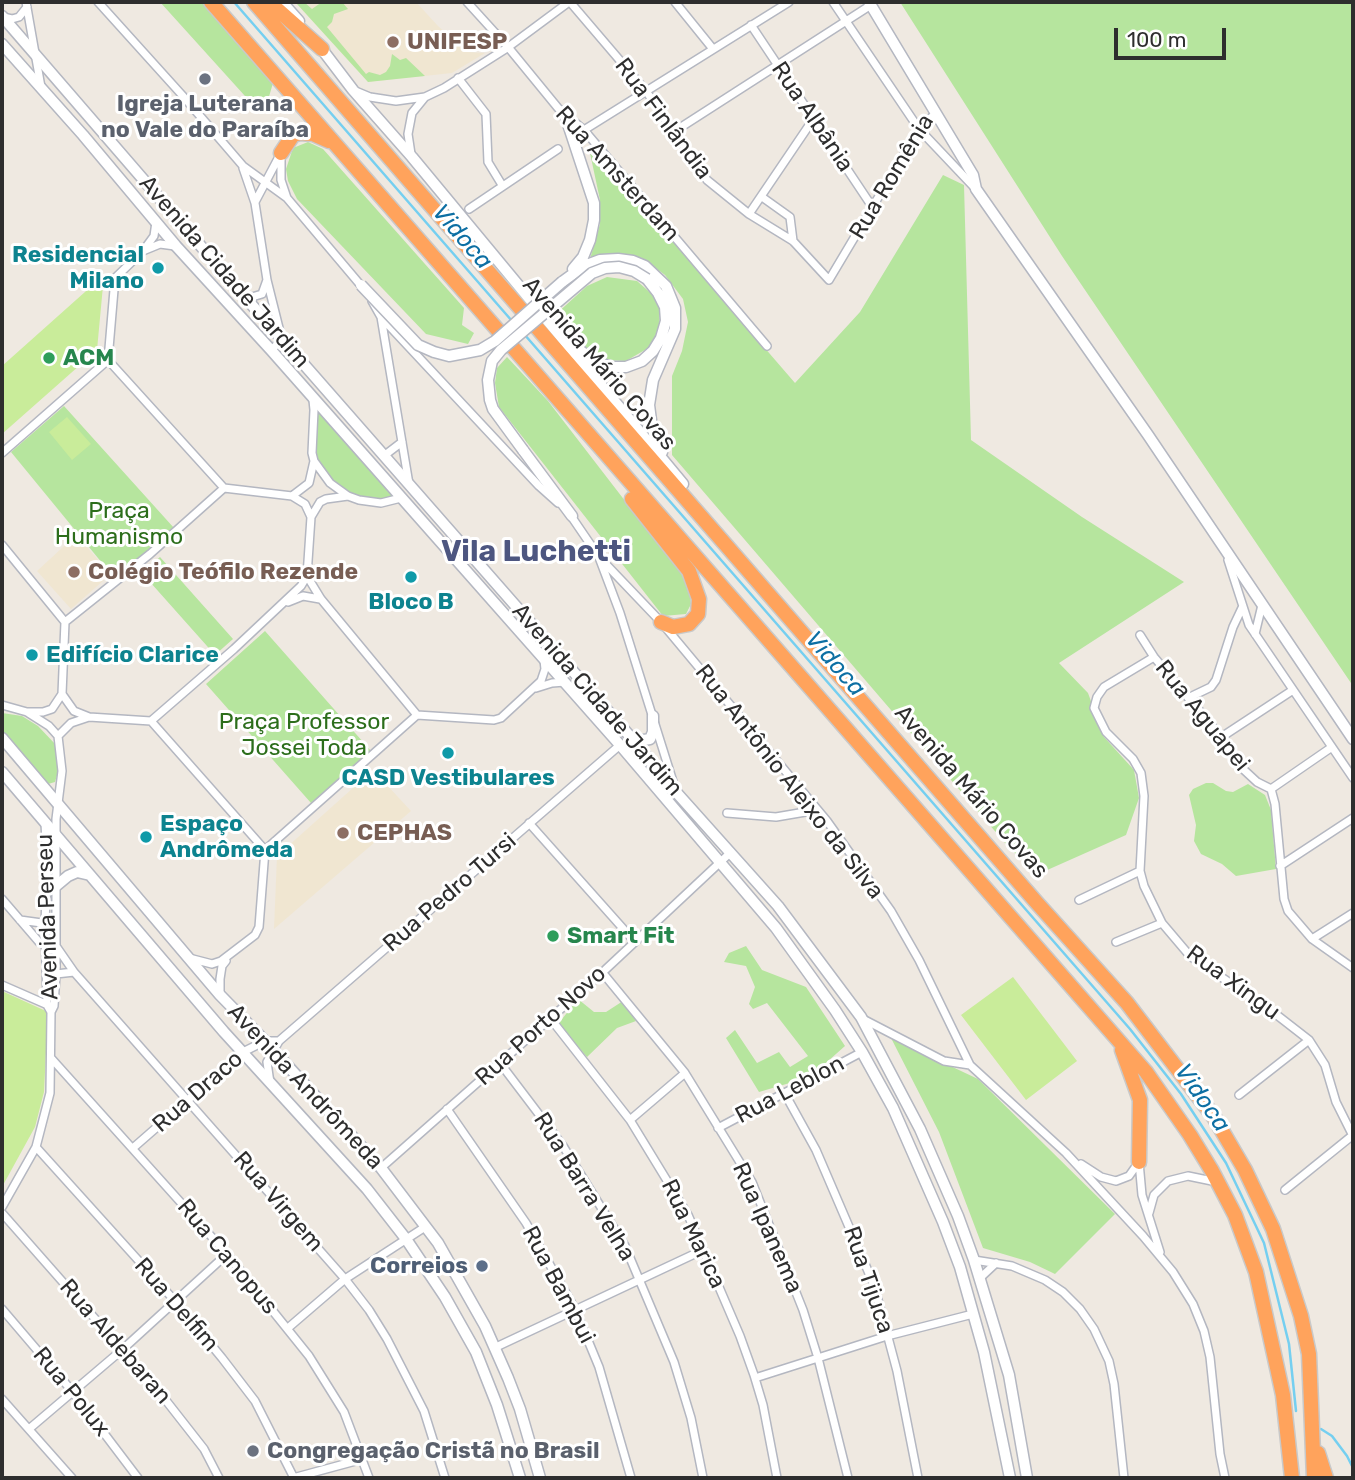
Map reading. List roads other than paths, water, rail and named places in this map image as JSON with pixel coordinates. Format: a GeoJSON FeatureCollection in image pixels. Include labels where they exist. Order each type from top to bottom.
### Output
{"type":"FeatureCollection","features":[{"type":"Feature","properties":{"kind":"highway"},"geometry":{"type":"LineString","coordinates":[[211,2],[1146,1072],[1190,1135],[1218,1182],[1235,1215],[1256,1272],[1283,1395],[1292,1478]]}},
{"type":"Feature","properties":{"kind":"highway","name":"Avenida Mário Covas"},"geometry":{"type":"LineString","coordinates":[[254,2],[1037,903],[1127,1003],[1214,1117],[1245,1170],[1273,1229],[1301,1315],[1309,1354],[1314,1478]]}},
{"type":"Feature","properties":{"kind":"highway"},"geometry":{"type":"LineString","coordinates":[[269,2],[322,49]]}},
{"type":"Feature","properties":{"kind":"highway"},"geometry":{"type":"LineString","coordinates":[[281,153],[293,135],[300,133],[334,143]]}},
{"type":"Feature","properties":{"kind":"highway"},"geometry":{"type":"LineString","coordinates":[[583,429],[606,466],[694,580],[699,598],[698,614],[689,624],[681,626],[673,627],[661,622]]}},
{"type":"Feature","properties":{"kind":"highway"},"geometry":{"type":"LineString","coordinates":[[683,484],[725,543]]}},
{"type":"Feature","properties":{"kind":"highway"},"geometry":{"type":"LineString","coordinates":[[1114,1033],[1140,1100],[1139,1162]]}},
{"type":"Feature","properties":{"kind":"highway"},"geometry":{"type":"LineString","coordinates":[[1314,1439],[1326,1478]]}},
{"type":"Feature","properties":{"kind":"main road"},"geometry":{"type":"LineString","coordinates":[[282,2],[683,484]]}},
{"type":"Feature","properties":{"kind":"main road","name":"Rua Romênia"},"geometry":{"type":"LineString","coordinates":[[870,3],[936,113]]}},
{"type":"Feature","properties":{"kind":"main road","name":"Avenida Cidade Jardim"},"geometry":{"type":"LineString","coordinates":[[2,16],[778,906],[861,1017],[920,1129],[974,1260],[1009,1375],[1027,1478]]}},
{"type":"Feature","properties":{"kind":"main road","name":"Avenida Cidade Jardim"},"geometry":{"type":"LineString","coordinates":[[2,44],[176,246],[565,682],[776,928],[862,1052],[907,1138],[947,1233],[973,1314],[984,1352],[1010,1478]]}},
{"type":"Feature","properties":{"kind":"main road"},"geometry":{"type":"LineString","coordinates":[[936,113],[973,175],[976,189],[1353,738]]}},
{"type":"Feature","properties":{"kind":"main road"},"geometry":{"type":"LineString","coordinates":[[562,282],[583,257],[594,220],[594,203],[565,115]]}},
{"type":"Feature","properties":{"kind":"main road"},"geometry":{"type":"LineString","coordinates":[[361,285],[418,345],[450,356],[480,351],[495,341],[584,266],[600,260],[618,259],[633,261],[645,267],[656,274],[666,286],[677,318],[673,338],[653,380],[649,405],[657,442],[683,484]]}},
{"type":"Feature","properties":{"kind":"main road"},"geometry":{"type":"LineString","coordinates":[[552,328],[596,362],[613,367],[626,367],[642,361],[662,338],[666,321],[665,307],[659,293],[647,279],[634,271],[619,267],[605,268],[592,273],[511,341],[492,361],[488,380],[493,409],[572,516]]}},
{"type":"Feature","properties":{"kind":"main road"},"geometry":{"type":"LineString","coordinates":[[620,745],[650,739],[653,716]]}},
{"type":"Feature","properties":{"kind":"main road","name":"Avenida Andrômeda"},"geometry":{"type":"LineString","coordinates":[[2,738],[220,995],[265,1041],[277,1046],[381,1168],[425,1227],[444,1254],[485,1326],[520,1409],[540,1478]]}},
{"type":"Feature","properties":{"kind":"main road","name":"Avenida Andrômeda"},"geometry":{"type":"LineString","coordinates":[[2,772],[224,1032],[366,1189],[406,1239],[445,1297],[476,1352],[497,1405],[520,1478]]}},
{"type":"Feature","properties":{"kind":"main road"},"geometry":{"type":"LineString","coordinates":[[56,886],[78,872],[91,876]]}},
{"type":"Feature","properties":{"kind":"main road"},"geometry":{"type":"LineString","coordinates":[[224,1032],[240,1031],[246,1022]]}},
{"type":"Feature","properties":{"kind":"main road"},"geometry":{"type":"LineString","coordinates":[[497,1405],[506,1402],[520,1409]]}},
{"type":"Feature","properties":{"kind":"street"},"geometry":{"type":"LineString","coordinates":[[98,2],[243,166],[287,198],[361,285],[381,317],[539,486],[572,516],[599,557],[620,613],[676,792]]}},
{"type":"Feature","properties":{"kind":"street","name":"Rua Amsterdam"},"geometry":{"type":"LineString","coordinates":[[467,2],[565,115],[584,130],[767,346]]}},
{"type":"Feature","properties":{"kind":"street"},"geometry":{"type":"LineString","coordinates":[[412,157],[408,134],[412,113],[425,97],[508,47],[569,2]]}},
{"type":"Feature","properties":{"kind":"street","name":"Rua Finlândia"},"geometry":{"type":"LineString","coordinates":[[569,2],[646,91],[707,180],[749,214],[793,241],[829,280]]}},
{"type":"Feature","properties":{"kind":"street"},"geometry":{"type":"LineString","coordinates":[[675,2],[713,49]]}},
{"type":"Feature","properties":{"kind":"street"},"geometry":{"type":"LineString","coordinates":[[584,130],[786,2]]}},
{"type":"Feature","properties":{"kind":"street"},"geometry":{"type":"LineString","coordinates":[[833,2],[919,129],[976,189]]}},
{"type":"Feature","properties":{"kind":"street"},"geometry":{"type":"LineString","coordinates":[[675,131],[870,3]]}},
{"type":"Feature","properties":{"kind":"street"},"geometry":{"type":"LineString","coordinates":[[27,4],[42,88]]}},
{"type":"Feature","properties":{"kind":"street","name":"Avenida Cidade Jardim"},"geometry":{"type":"LineString","coordinates":[[2,16],[12,19],[19,17],[27,4]]}},
{"type":"Feature","properties":{"kind":"street","name":"Rua Albânia"},"geometry":{"type":"LineString","coordinates":[[751,25],[873,208]]}},
{"type":"Feature","properties":{"kind":"street"},"geometry":{"type":"LineString","coordinates":[[458,78],[486,114],[488,162],[502,185]]}},
{"type":"Feature","properties":{"kind":"street"},"geometry":{"type":"LineString","coordinates":[[353,90],[370,97],[396,101],[425,97]]}},
{"type":"Feature","properties":{"kind":"street","name":"Rua Romênia"},"geometry":{"type":"LineString","coordinates":[[829,280],[919,129],[936,113]]}},
{"type":"Feature","properties":{"kind":"street"},"geometry":{"type":"LineString","coordinates":[[749,214],[814,118]]}},
{"type":"Feature","properties":{"kind":"street"},"geometry":{"type":"LineString","coordinates":[[469,209],[558,149]]}},
{"type":"Feature","properties":{"kind":"street"},"geometry":{"type":"LineString","coordinates":[[255,203],[281,153]]}},
{"type":"Feature","properties":{"kind":"street"},"geometry":{"type":"LineString","coordinates":[[281,153],[281,180],[287,198]]}},
{"type":"Feature","properties":{"kind":"street"},"geometry":{"type":"LineString","coordinates":[[243,166],[255,203],[267,280],[282,340],[271,350]]}},
{"type":"Feature","properties":{"kind":"street"},"geometry":{"type":"LineString","coordinates":[[762,197],[790,217],[793,241]]}},
{"type":"Feature","properties":{"kind":"street"},"geometry":{"type":"LineString","coordinates":[[2,453],[108,360],[115,278],[143,251],[154,236],[156,222]]}},
{"type":"Feature","properties":{"kind":"street"},"geometry":{"type":"LineString","coordinates":[[143,251],[160,244],[176,246]]}},
{"type":"Feature","properties":{"kind":"street"},"geometry":{"type":"LineString","coordinates":[[244,296],[262,294],[267,280]]}},
{"type":"Feature","properties":{"kind":"street"},"geometry":{"type":"LineString","coordinates":[[381,317],[409,485]]}},
{"type":"Feature","properties":{"kind":"street"},"geometry":{"type":"LineString","coordinates":[[108,360],[225,488],[292,496],[305,504],[311,517]]}},
{"type":"Feature","properties":{"kind":"street"},"geometry":{"type":"LineString","coordinates":[[292,496],[309,483],[314,461],[311,442],[314,410],[312,399]]}},
{"type":"Feature","properties":{"kind":"street"},"geometry":{"type":"LineString","coordinates":[[385,455],[402,442]]}},
{"type":"Feature","properties":{"kind":"street"},"geometry":{"type":"LineString","coordinates":[[314,461],[330,483],[348,496],[381,503],[401,498]]}},
{"type":"Feature","properties":{"kind":"street"},"geometry":{"type":"LineString","coordinates":[[65,622],[150,554],[225,488]]}},
{"type":"Feature","properties":{"kind":"street"},"geometry":{"type":"LineString","coordinates":[[151,721],[301,586],[307,576],[311,517],[320,502],[348,496]]}},
{"type":"Feature","properties":{"kind":"street"},"geometry":{"type":"LineString","coordinates":[[2,545],[65,622],[62,694],[52,709],[27,712],[2,705]]}},
{"type":"Feature","properties":{"kind":"street"},"geometry":{"type":"LineString","coordinates":[[1223,546],[1248,625],[1353,778]]}},
{"type":"Feature","properties":{"kind":"street","name":"Rua Antônio Aleixo da Silva"},"geometry":{"type":"LineString","coordinates":[[599,557],[661,622],[817,810],[891,911],[970,1065]]}},
{"type":"Feature","properties":{"kind":"street"},"geometry":{"type":"LineString","coordinates":[[307,576],[321,599],[418,716]]}},
{"type":"Feature","properties":{"kind":"street"},"geometry":{"type":"LineString","coordinates":[[282,605],[303,596],[321,599]]}},
{"type":"Feature","properties":{"kind":"street"},"geometry":{"type":"LineString","coordinates":[[1255,634],[1262,605]]}},
{"type":"Feature","properties":{"kind":"street"},"geometry":{"type":"LineString","coordinates":[[1188,698],[1211,687],[1216,680],[1242,608]]}},
{"type":"Feature","properties":{"kind":"street","name":"Rua Aguapei"},"geometry":{"type":"LineString","coordinates":[[1140,635],[1154,657],[1243,769],[1257,782],[1271,789],[1275,804],[1284,899],[1288,911],[1312,939],[1353,968]]}},
{"type":"Feature","properties":{"kind":"street","name":"Rua Xingu"},"geometry":{"type":"LineString","coordinates":[[1154,657],[1104,687],[1095,702],[1096,714],[1107,732],[1133,759],[1140,774],[1144,796],[1140,871],[1144,886],[1162,923],[1190,956],[1310,1040],[1325,1065],[1336,1102],[1353,1135]]}},
{"type":"Feature","properties":{"kind":"street"},"geometry":{"type":"LineString","coordinates":[[220,995],[222,966],[260,927],[265,850],[418,716],[494,720],[501,718],[536,689],[544,676],[544,660]]}},
{"type":"Feature","properties":{"kind":"street"},"geometry":{"type":"LineString","coordinates":[[536,689],[565,682]]}},
{"type":"Feature","properties":{"kind":"street"},"geometry":{"type":"LineString","coordinates":[[1220,738],[1293,690]]}},
{"type":"Feature","properties":{"kind":"street"},"geometry":{"type":"LineString","coordinates":[[62,694],[74,710],[89,717],[151,721],[265,850]]}},
{"type":"Feature","properties":{"kind":"street"},"geometry":{"type":"LineString","coordinates":[[27,712],[58,736],[71,723],[89,717]]}},
{"type":"Feature","properties":{"kind":"street","name":"Avenida Perseu"},"geometry":{"type":"LineString","coordinates":[[51,1008],[56,974],[56,836],[62,771],[58,736]]}},
{"type":"Feature","properties":{"kind":"street","name":"Rua Pedro Tursi"},"geometry":{"type":"LineString","coordinates":[[277,1046],[620,745]]}},
{"type":"Feature","properties":{"kind":"street"},"geometry":{"type":"LineString","coordinates":[[1271,789],[1332,747]]}},
{"type":"Feature","properties":{"kind":"street"},"geometry":{"type":"LineString","coordinates":[[727,813],[776,817],[817,810]]}},
{"type":"Feature","properties":{"kind":"street"},"geometry":{"type":"LineString","coordinates":[[1280,866],[1353,818]]}},
{"type":"Feature","properties":{"kind":"street","name":"Avenida Perseu"},"geometry":{"type":"LineString","coordinates":[[2,1207],[36,1147],[50,1093],[51,1008],[44,925],[47,866],[45,821]]}},
{"type":"Feature","properties":{"kind":"street"},"geometry":{"type":"LineString","coordinates":[[529,823],[635,942]]}},
{"type":"Feature","properties":{"kind":"street","name":"Rua Porto Novo"},"geometry":{"type":"LineString","coordinates":[[381,1168],[602,972],[730,853]]}},
{"type":"Feature","properties":{"kind":"street"},"geometry":{"type":"LineString","coordinates":[[1079,900],[1140,871]]}},
{"type":"Feature","properties":{"kind":"street"},"geometry":{"type":"LineString","coordinates":[[2,899],[28,931],[46,946],[56,946]]}},
{"type":"Feature","properties":{"kind":"street"},"geometry":{"type":"LineString","coordinates":[[1312,939],[1353,913]]}},
{"type":"Feature","properties":{"kind":"street"},"geometry":{"type":"LineString","coordinates":[[19,919],[55,925]]}},
{"type":"Feature","properties":{"kind":"street"},"geometry":{"type":"LineString","coordinates":[[1116,942],[1162,923]]}},
{"type":"Feature","properties":{"kind":"street","name":"Rua Virgem"},"geometry":{"type":"LineString","coordinates":[[56,946],[74,972],[345,1279],[369,1310],[424,1411],[445,1478]]}},
{"type":"Feature","properties":{"kind":"street"},"geometry":{"type":"LineString","coordinates":[[189,958],[212,964],[229,957]]}},
{"type":"Feature","properties":{"kind":"street"},"geometry":{"type":"LineString","coordinates":[[56,974],[74,972]]}},
{"type":"Feature","properties":{"kind":"street","name":"Rua Ipanema"},"geometry":{"type":"LineString","coordinates":[[602,972],[685,1073],[752,1182],[803,1310],[848,1478]]}},
{"type":"Feature","properties":{"kind":"street"},"geometry":{"type":"LineString","coordinates":[[2,985],[51,1008]]}},
{"type":"Feature","properties":{"kind":"street"},"geometry":{"type":"LineString","coordinates":[[861,1017],[944,1061],[970,1065],[1066,1153],[1164,1260],[1193,1304],[1204,1331],[1210,1357],[1225,1478]]}},
{"type":"Feature","properties":{"kind":"street","name":"Rua Marica"},"geometry":{"type":"LineString","coordinates":[[550,1018],[630,1120],[688,1215],[755,1378],[777,1478]]}},
{"type":"Feature","properties":{"kind":"street"},"geometry":{"type":"LineString","coordinates":[[1239,1095],[1310,1040]]}},
{"type":"Feature","properties":{"kind":"street","name":"Rua Draco"},"geometry":{"type":"LineString","coordinates":[[133,1148],[243,1052],[265,1041]]}},
{"type":"Feature","properties":{"kind":"street"},"geometry":{"type":"LineString","coordinates":[[270,1084],[267,1062],[277,1046]]}},
{"type":"Feature","properties":{"kind":"street","name":"Rua Leblon"},"geometry":{"type":"LineString","coordinates":[[718,1128],[862,1052]]}},
{"type":"Feature","properties":{"kind":"street","name":"Rua Canopus"},"geometry":{"type":"LineString","coordinates":[[51,1058],[227,1254],[288,1328],[326,1381],[344,1412],[369,1478]]}},
{"type":"Feature","properties":{"kind":"street","name":"Rua Barra Velha"},"geometry":{"type":"LineString","coordinates":[[500,1063],[563,1146],[618,1236],[640,1279],[674,1362],[691,1418],[703,1478]]}},
{"type":"Feature","properties":{"kind":"street"},"geometry":{"type":"LineString","coordinates":[[630,1120],[685,1073]]}},
{"type":"Feature","properties":{"kind":"street","name":"Rua Tijuca"},"geometry":{"type":"LineString","coordinates":[[785,1094],[816,1150],[874,1285],[898,1371],[918,1478]]}},
{"type":"Feature","properties":{"kind":"street","name":"Rua Bambui"},"geometry":{"type":"LineString","coordinates":[[447,1109],[526,1223],[575,1309],[603,1379],[631,1478]]}},
{"type":"Feature","properties":{"kind":"street"},"geometry":{"type":"LineString","coordinates":[[1285,1190],[1353,1135]]}},
{"type":"Feature","properties":{"kind":"street","name":"Rua Delfim"},"geometry":{"type":"LineString","coordinates":[[36,1147],[175,1301],[255,1401],[294,1478]]}},
{"type":"Feature","properties":{"kind":"street"},"geometry":{"type":"LineString","coordinates":[[1066,1153],[1091,1172],[1116,1181],[1129,1176],[1139,1162]]}},
{"type":"Feature","properties":{"kind":"street"},"geometry":{"type":"LineString","coordinates":[[1139,1162],[1142,1195],[1164,1260]]}},
{"type":"Feature","properties":{"kind":"street"},"geometry":{"type":"LineString","coordinates":[[1148,1217],[1154,1195],[1168,1181],[1188,1176],[1218,1182]]}},
{"type":"Feature","properties":{"kind":"street","name":"Rua Aldebaran"},"geometry":{"type":"LineString","coordinates":[[2,1213],[184,1422],[204,1450],[219,1478]]}},
{"type":"Feature","properties":{"kind":"street"},"geometry":{"type":"LineString","coordinates":[[288,1328],[345,1279],[425,1227]]}},
{"type":"Feature","properties":{"kind":"street"},"geometry":{"type":"LineString","coordinates":[[494,1348],[703,1250]]}},
{"type":"Feature","properties":{"kind":"street"},"geometry":{"type":"LineString","coordinates":[[29,1429],[123,1349],[227,1254]]}},
{"type":"Feature","properties":{"kind":"street"},"geometry":{"type":"LineString","coordinates":[[974,1260],[1025,1271],[1045,1280],[1080,1309],[1094,1329],[1109,1362],[1114,1384],[1124,1478]]}},
{"type":"Feature","properties":{"kind":"street"},"geometry":{"type":"LineString","coordinates":[[980,1279],[996,1263]]}},
{"type":"Feature","properties":{"kind":"street","name":"Rua Polux"},"geometry":{"type":"LineString","coordinates":[[2,1309],[72,1391],[138,1478]]}},
{"type":"Feature","properties":{"kind":"street"},"geometry":{"type":"LineString","coordinates":[[755,1378],[887,1336],[973,1314]]}},
{"type":"Feature","properties":{"kind":"street"},"geometry":{"type":"LineString","coordinates":[[2,1399],[72,1478]]}},
{"type":"Feature","properties":{"kind":"street"},"geometry":{"type":"LineString","coordinates":[[294,1478],[363,1459]]}},
{"type":"Feature","properties":{"kind":"waterway","name":"Vidoca"},"geometry":{"type":"LineString","coordinates":[[234,2],[512,321]]}},
{"type":"Feature","properties":{"kind":"waterway","name":"Vidoca"},"geometry":{"type":"LineString","coordinates":[[524,334],[1130,1029],[1181,1094],[1226,1163],[1264,1243],[1289,1344],[1296,1411]]}},
{"type":"Feature","properties":{"kind":"waterway","name":"Vidoca"},"geometry":{"type":"LineString","coordinates":[[1321,1429],[1332,1436],[1353,1468]]}},
{"type":"Feature","properties":{"kind":"place","name":"UNIFESP"},"geometry":{"type":"Point","coordinates":[393,42]}},
{"type":"Feature","properties":{"kind":"place","name":"Igreja Luterana no Vale do Paraíba"},"geometry":{"type":"Point","coordinates":[205,79]}},
{"type":"Feature","properties":{"kind":"place","name":"Residencial Milano"},"geometry":{"type":"Point","coordinates":[158,268]}},
{"type":"Feature","properties":{"kind":"place","name":"ACM"},"geometry":{"type":"Point","coordinates":[49,358]}},
{"type":"Feature","properties":{"kind":"place","name":"Colégio Teófilo Rezende"},"geometry":{"type":"Point","coordinates":[74,572]}},
{"type":"Feature","properties":{"kind":"place","name":"Bloco B"},"geometry":{"type":"Point","coordinates":[411,577]}},
{"type":"Feature","properties":{"kind":"place","name":"Edifício Clarice"},"geometry":{"type":"Point","coordinates":[32,655]}},
{"type":"Feature","properties":{"kind":"place","name":"CASD Vestibulares"},"geometry":{"type":"Point","coordinates":[448,753]}},
{"type":"Feature","properties":{"kind":"place","name":"CEPHAS"},"geometry":{"type":"Point","coordinates":[343,833]}},
{"type":"Feature","properties":{"kind":"place","name":"Espaço Andrômeda"},"geometry":{"type":"Point","coordinates":[146,837]}},
{"type":"Feature","properties":{"kind":"place","name":"Smart Fit"},"geometry":{"type":"Point","coordinates":[553,936]}},
{"type":"Feature","properties":{"kind":"place","name":"Correios"},"geometry":{"type":"Point","coordinates":[482,1266]}},
{"type":"Feature","properties":{"kind":"place","name":"Congregação Cristã no Brasil"},"geometry":{"type":"Point","coordinates":[253,1451]}},
{"type":"Feature","properties":{"kind":"district","name":"Vila Luchetti"},"geometry":{"type":"Point","coordinates":[536,552]}},
{"type":"Feature","properties":{"kind":"park label","name":"Praça Humanismo"},"geometry":{"type":"Point","coordinates":[119,524]}},
{"type":"Feature","properties":{"kind":"park label","name":"Praça Professor Jossei Toda"},"geometry":{"type":"Point","coordinates":[304,735]}}]}
